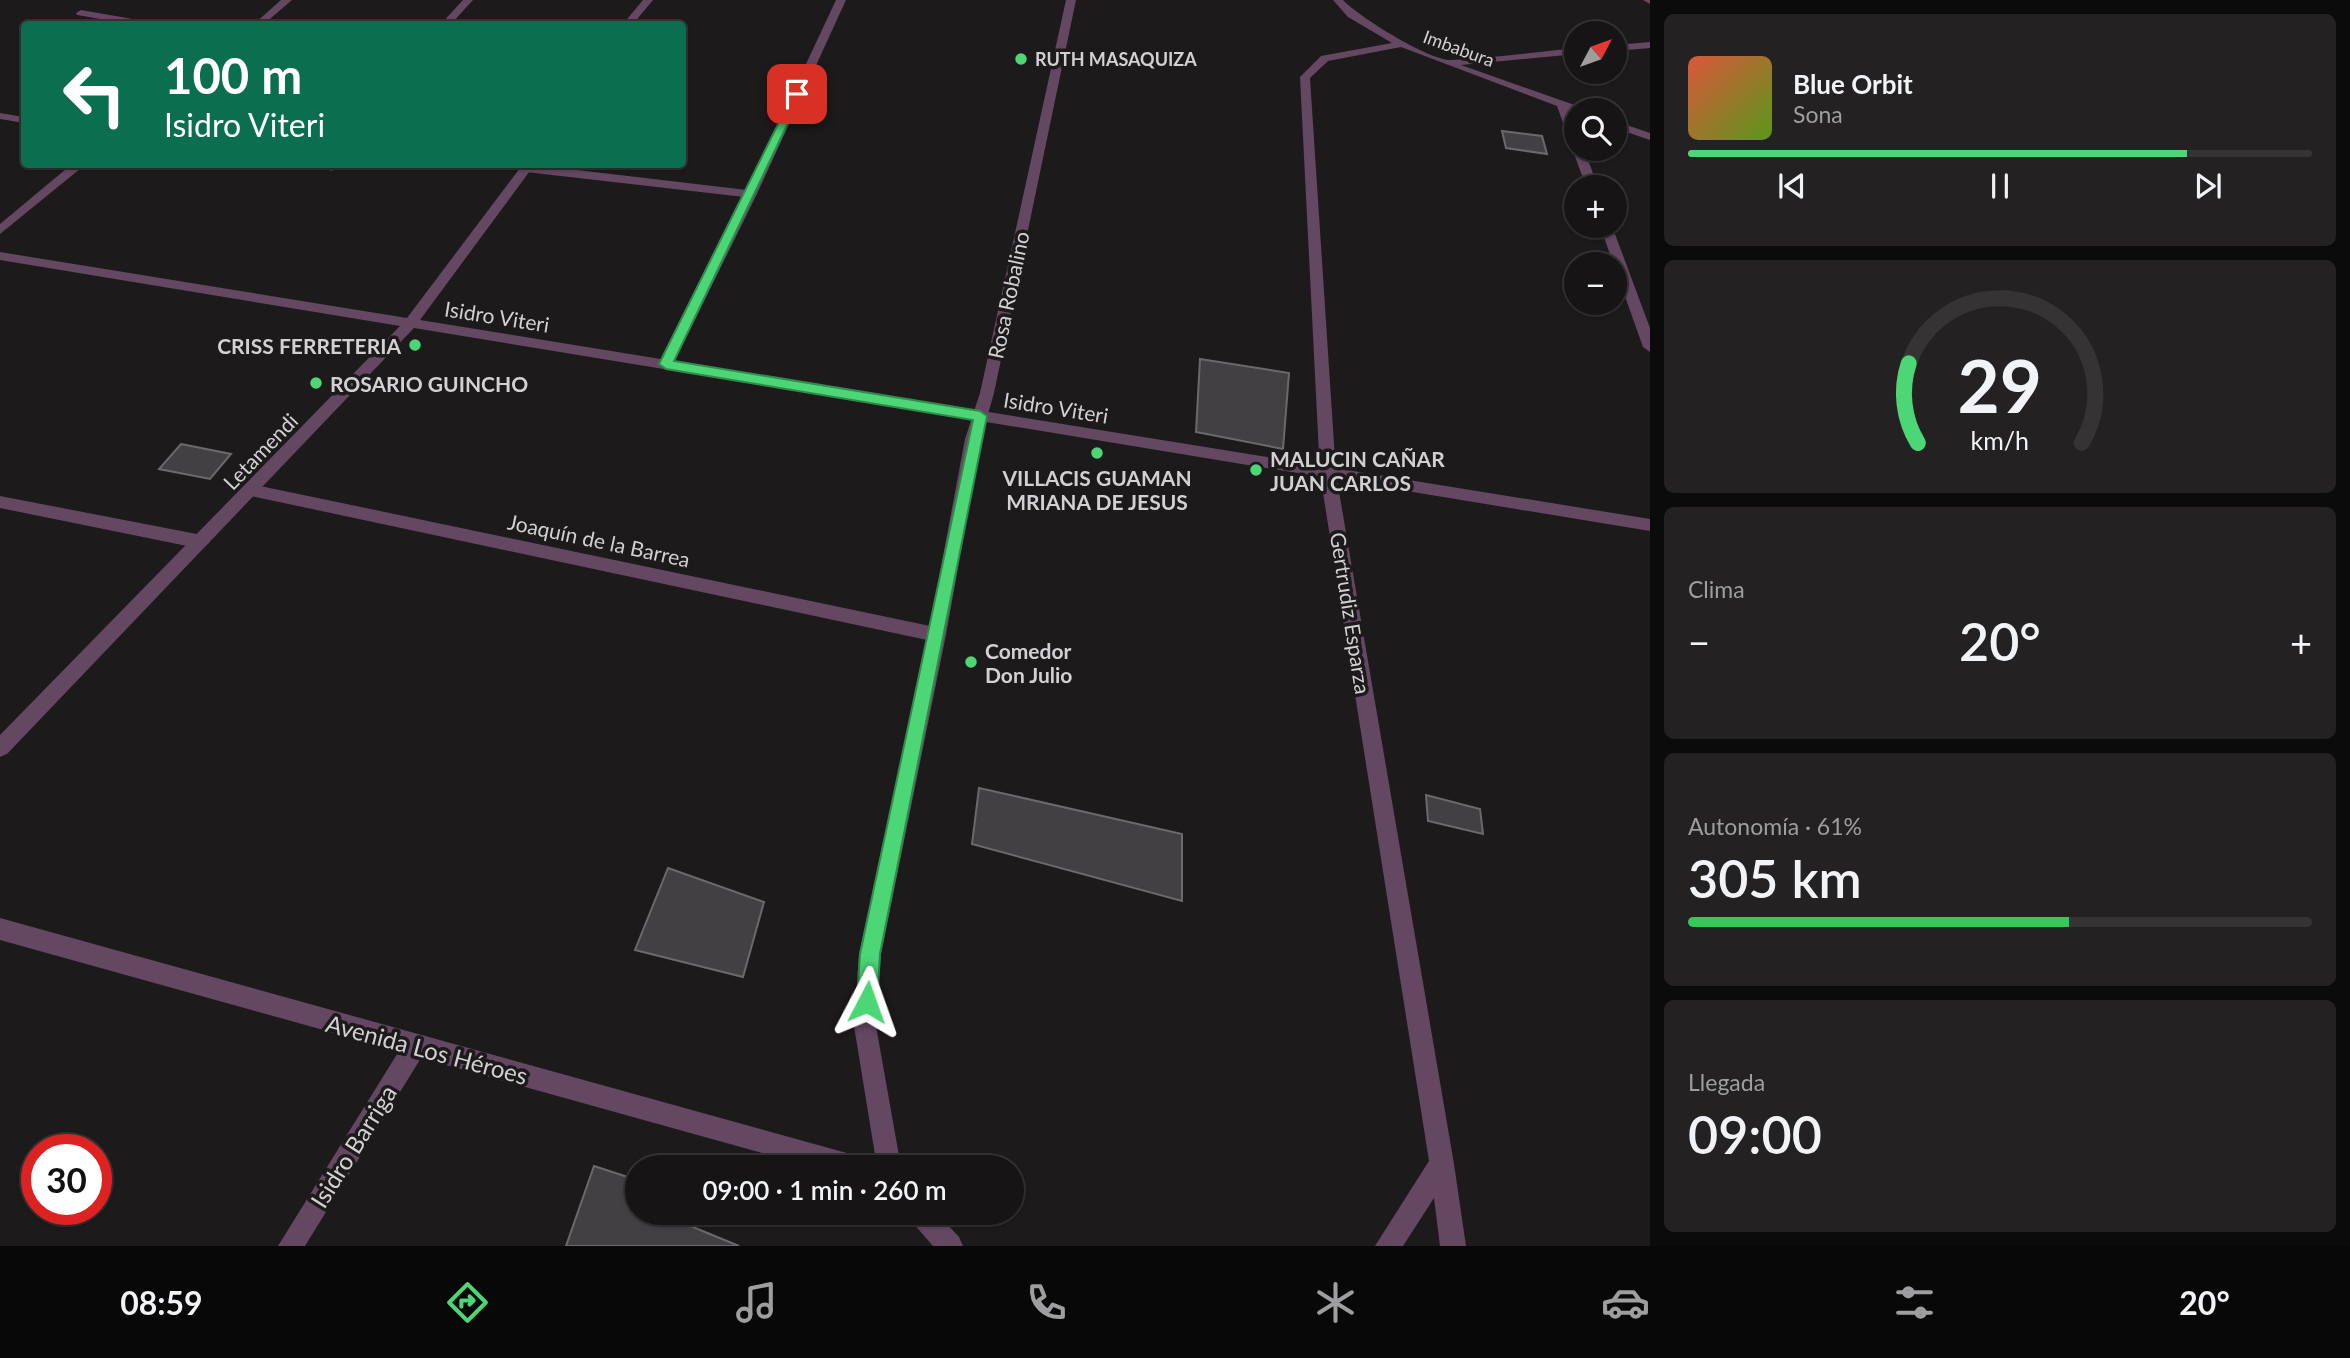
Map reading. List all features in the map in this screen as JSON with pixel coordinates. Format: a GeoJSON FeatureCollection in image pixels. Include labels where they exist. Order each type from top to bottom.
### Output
{"type":"FeatureCollection","features":[{"type":"Feature","properties":{"kind":"street"},"geometry":{"type":"LineString","coordinates":[[100,0],[81,13],[127,21]]}},
{"type":"Feature","properties":{"kind":"street"},"geometry":{"type":"LineString","coordinates":[[262,21],[287,0]]}},
{"type":"Feature","properties":{"kind":"street"},"geometry":{"type":"LineString","coordinates":[[449,21],[468,0]]}},
{"type":"Feature","properties":{"kind":"street"},"geometry":{"type":"LineString","coordinates":[[630,21],[648,0]]}},
{"type":"Feature","properties":{"kind":"street"},"geometry":{"type":"LineString","coordinates":[[666,364],[751,194],[841,0]]}},
{"type":"Feature","properties":{"kind":"street","name":"Rosa Robalino"},"geometry":{"type":"LineString","coordinates":[[887,1155],[865,1026],[870,954],[980,416],[1071,0]]}},
{"type":"Feature","properties":{"kind":"street","name":"Imbabura"},"geometry":{"type":"LineString","coordinates":[[1338,0],[1360,23],[1398,45],[1562,104]]}},
{"type":"Feature","properties":{"kind":"street","name":"Gertrudiz Esparza"},"geometry":{"type":"LineString","coordinates":[[1398,45],[1325,58],[1306,77],[1328,474],[1442,1164],[1453,1246]]}},
{"type":"Feature","properties":{"kind":"street"},"geometry":{"type":"LineString","coordinates":[[1628,47],[1650,45]]}},
{"type":"Feature","properties":{"kind":"street"},"geometry":{"type":"LineString","coordinates":[[1449,62],[1564,52]]}},
{"type":"Feature","properties":{"kind":"street"},"geometry":{"type":"LineString","coordinates":[[1562,104],[1564,110]]}},
{"type":"Feature","properties":{"kind":"street"},"geometry":{"type":"LineString","coordinates":[[0,116],[21,120]]}},
{"type":"Feature","properties":{"kind":"street"},"geometry":{"type":"LineString","coordinates":[[1627,128],[1650,137]]}},
{"type":"Feature","properties":{"kind":"street"},"geometry":{"type":"LineString","coordinates":[[0,230],[75,168]]}},
{"type":"Feature","properties":{"kind":"street","name":"Letamendi"},"geometry":{"type":"LineString","coordinates":[[0,748],[410,324],[526,168]]}},
{"type":"Feature","properties":{"kind":"street"},"geometry":{"type":"LineString","coordinates":[[543,168],[751,194]]}},
{"type":"Feature","properties":{"kind":"street"},"geometry":{"type":"LineString","coordinates":[[1610,238],[1650,347]]}},
{"type":"Feature","properties":{"kind":"street","name":"Isidro Viteri"},"geometry":{"type":"LineString","coordinates":[[0,256],[1650,525]]}},
{"type":"Feature","properties":{"kind":"street","name":"Joaquín de la Barrea"},"geometry":{"type":"LineString","coordinates":[[251,490],[937,635]]}},
{"type":"Feature","properties":{"kind":"street"},"geometry":{"type":"LineString","coordinates":[[0,502],[202,542]]}},
{"type":"Feature","properties":{"kind":"street","name":"Avenida Los Héroes"},"geometry":{"type":"LineString","coordinates":[[0,929],[810,1155]]}},
{"type":"Feature","properties":{"kind":"street","name":"Isidro Barriga"},"geometry":{"type":"LineString","coordinates":[[291,1246],[415,1046]]}},
{"type":"Feature","properties":{"kind":"street"},"geometry":{"type":"LineString","coordinates":[[1388,1246],[1442,1164]]}},
{"type":"Feature","properties":{"kind":"street"},"geometry":{"type":"LineString","coordinates":[[932,1225],[950,1246]]}},
{"type":"Feature","properties":{"kind":"building"},"geometry":{"type":"Polygon","coordinates":[[[1502,131],[1542,136],[1547,154],[1506,148],[1502,131]]]}},
{"type":"Feature","properties":{"kind":"building"},"geometry":{"type":"Polygon","coordinates":[[[1200,359],[1289,373],[1283,449],[1196,432],[1200,359]]]}},
{"type":"Feature","properties":{"kind":"building"},"geometry":{"type":"Polygon","coordinates":[[[181,444],[231,454],[210,479],[159,469],[181,444]]]}},
{"type":"Feature","properties":{"kind":"building"},"geometry":{"type":"Polygon","coordinates":[[[979,788],[1182,834],[1182,901],[972,844],[979,788]]]}},
{"type":"Feature","properties":{"kind":"building"},"geometry":{"type":"Polygon","coordinates":[[[1426,795],[1480,809],[1483,834],[1428,821],[1426,795]]]}},
{"type":"Feature","properties":{"kind":"building"},"geometry":{"type":"Polygon","coordinates":[[[668,868],[764,902],[743,977],[635,950],[668,868]]]}},
{"type":"Feature","properties":{"kind":"building"},"geometry":{"type":"Polygon","coordinates":[[[594,1166],[625,1176],[625,1225],[688,1225],[739,1246],[566,1246],[594,1166]]]}},
{"type":"Feature","properties":{"kind":"place","name":"RUTH MASAQUIZA"},"geometry":{"type":"Point","coordinates":[1021,59]}},
{"type":"Feature","properties":{"kind":"place","name":"CRISS FERRETERIA"},"geometry":{"type":"Point","coordinates":[415,345]}},
{"type":"Feature","properties":{"kind":"place","name":"ROSARIO GUINCHO"},"geometry":{"type":"Point","coordinates":[316,383]}},
{"type":"Feature","properties":{"kind":"place","name":"VILLACIS GUAMAN MRIANA DE JESUS"},"geometry":{"type":"Point","coordinates":[1097,453]}},
{"type":"Feature","properties":{"kind":"place","name":"MALUCIN CAÑAR JUAN CARLOS"},"geometry":{"type":"Point","coordinates":[1256,470]}},
{"type":"Feature","properties":{"kind":"place","name":"Comedor Don Julio"},"geometry":{"type":"Point","coordinates":[971,662]}},
{"type":"Feature","properties":{"kind":"route"},"geometry":{"type":"LineString","coordinates":[[797,94],[751,194],[666,364],[980,416],[870,954],[867,1002]]}}]}
